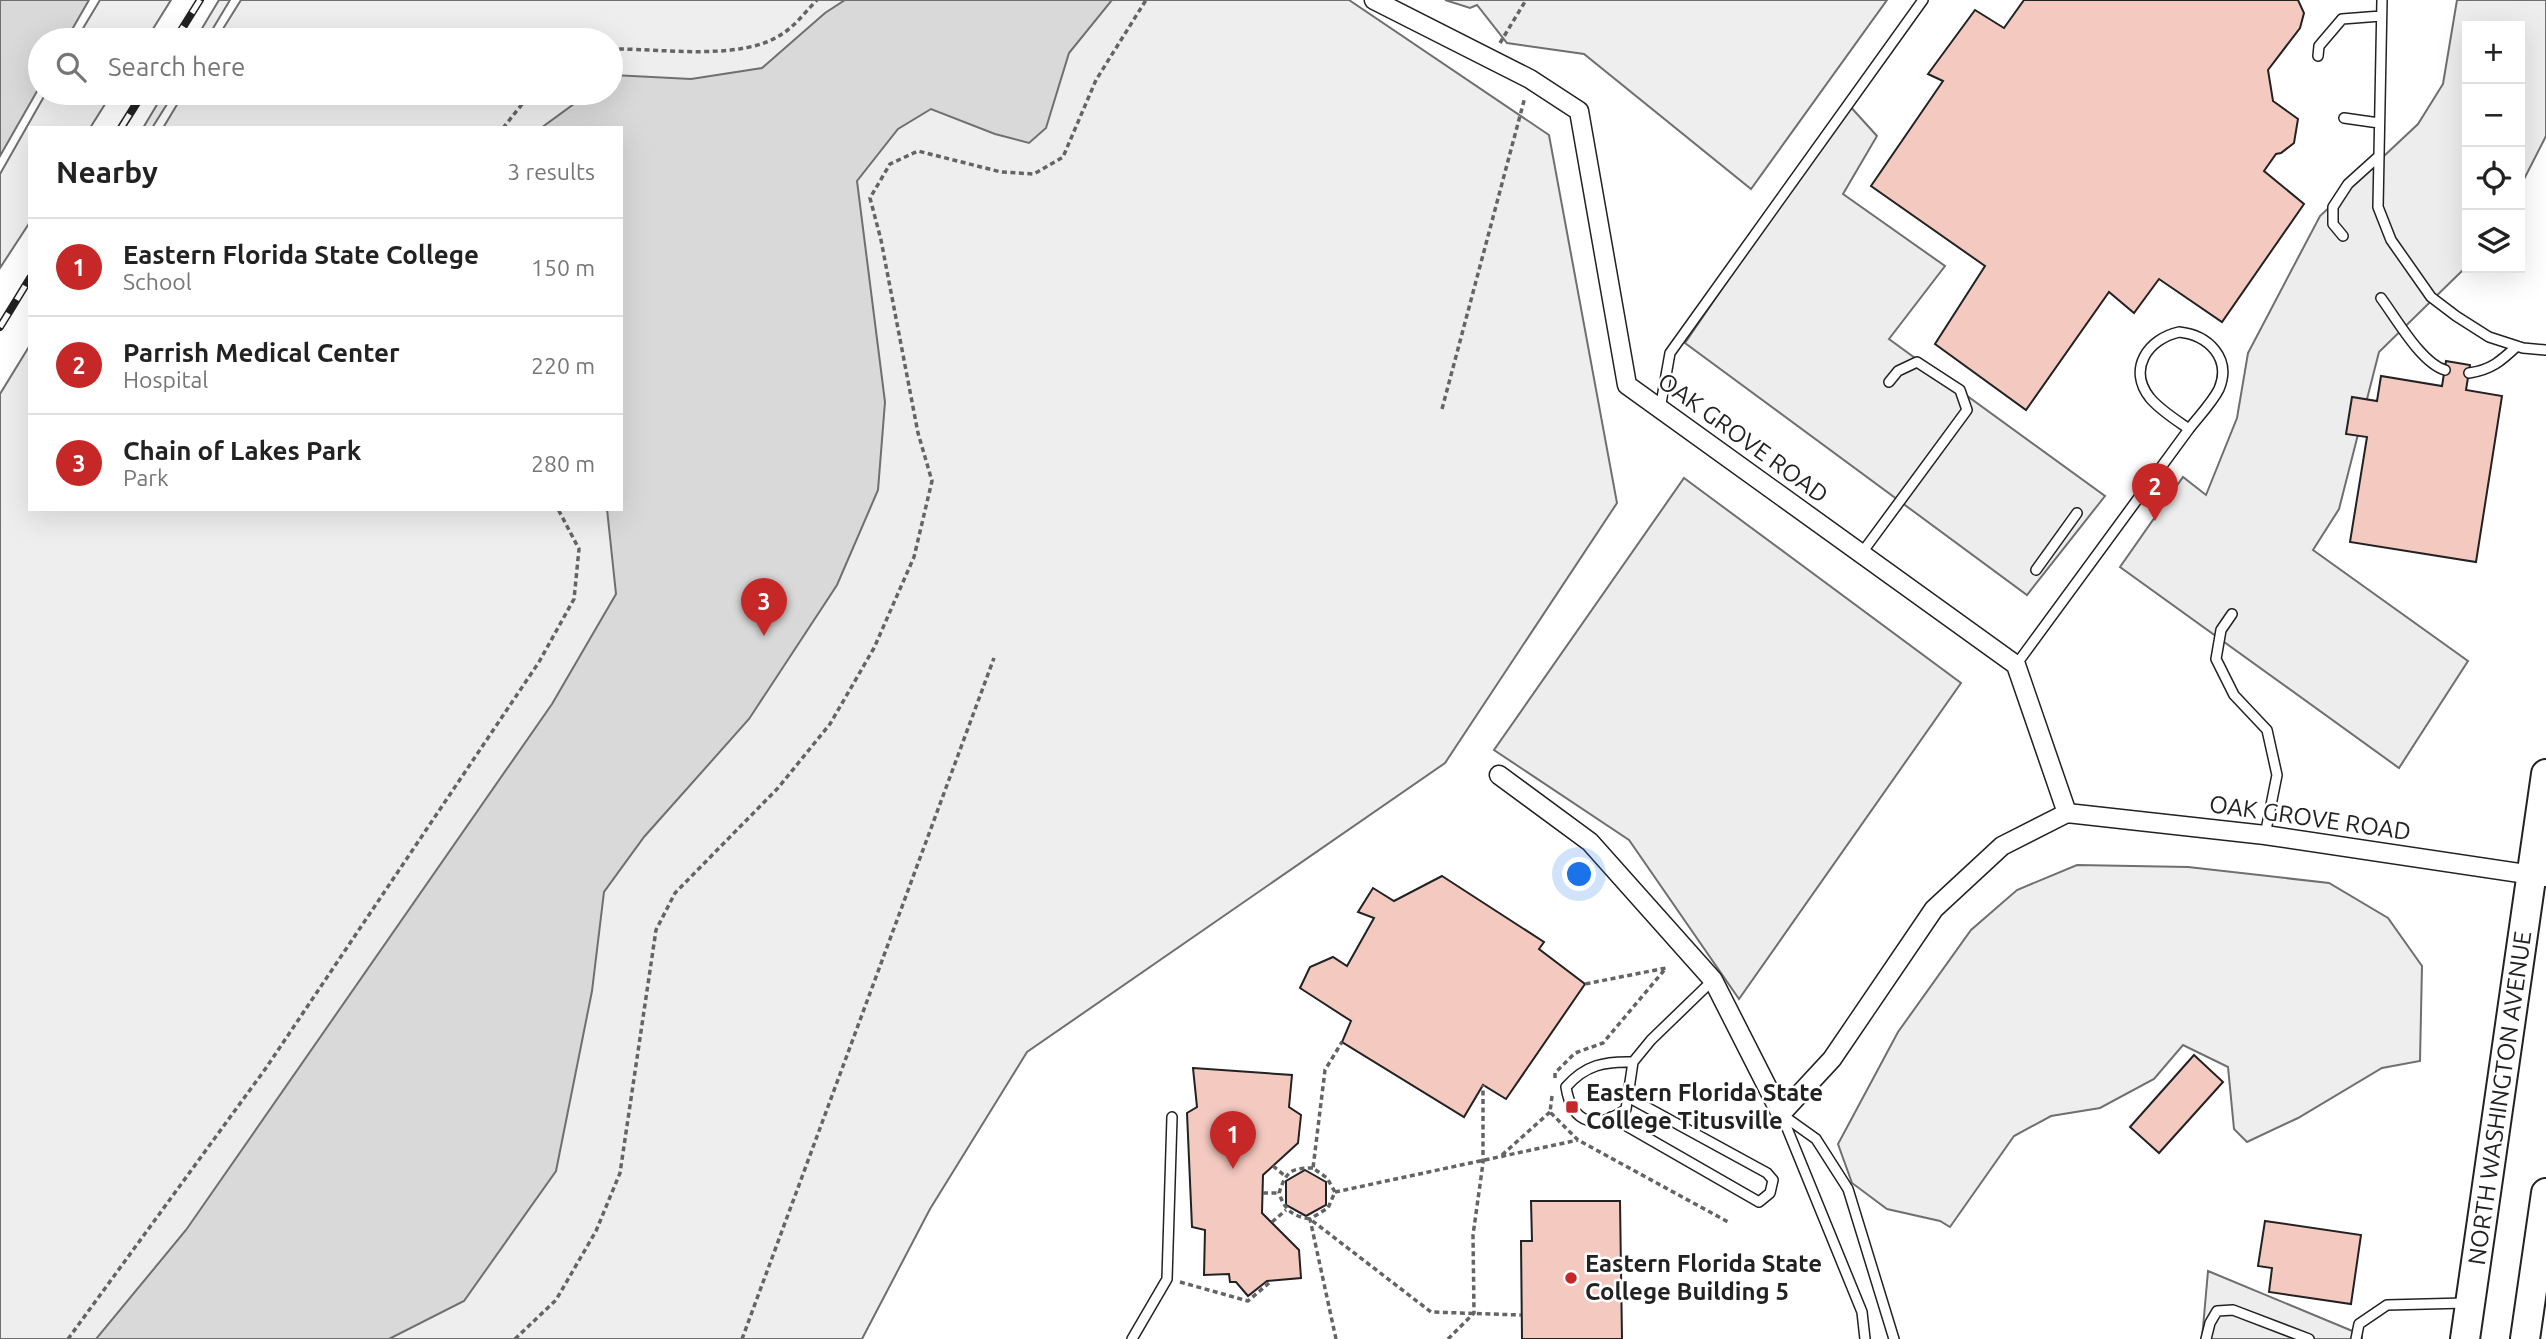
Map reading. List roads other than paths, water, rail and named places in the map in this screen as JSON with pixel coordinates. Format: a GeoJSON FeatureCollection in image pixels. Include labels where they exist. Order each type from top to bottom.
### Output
{"type":"FeatureCollection","features":[{"type":"Feature","properties":{"kind":"main road","name":"NORTH WASHINGTON AVENUE"},"geometry":{"type":"LineString","coordinates":[[2465,1339],[2539,876],[2546,774]]}},
{"type":"Feature","properties":{"kind":"main road"},"geometry":{"type":"LineString","coordinates":[[2525,1339],[2546,1193]]}},
{"type":"Feature","properties":{"kind":"street","name":"OAK GROVE ROAD"},"geometry":{"type":"LineString","coordinates":[[1374,0],[1530,79],[1579,111],[1627,385],[2016,665]]}},
{"type":"Feature","properties":{"kind":"street"},"geometry":{"type":"LineString","coordinates":[[1499,775],[1590,842],[1713,980],[1781,1114],[1832,1059],[1934,909],[2002,846],[2067,813],[2016,665]]}},
{"type":"Feature","properties":{"kind":"street","name":"OAK GROVE ROAD"},"geometry":{"type":"LineString","coordinates":[[2067,813],[2265,835],[2539,876]]}},
{"type":"Feature","properties":{"kind":"lane"},"geometry":{"type":"LineString","coordinates":[[1660,409],[1670,354],[1923,0]]}},
{"type":"Feature","properties":{"kind":"lane"},"geometry":{"type":"LineString","coordinates":[[2382,0],[2378,207],[2391,240],[2431,297],[2456,316],[2490,337],[2517,346],[2546,349]]}},
{"type":"Feature","properties":{"kind":"lane"},"geometry":{"type":"LineString","coordinates":[[2318,57],[2319,46],[2342,19],[2381,16]]}},
{"type":"Feature","properties":{"kind":"lane"},"geometry":{"type":"LineString","coordinates":[[2344,118],[2379,123]]}},
{"type":"Feature","properties":{"kind":"lane"},"geometry":{"type":"LineString","coordinates":[[2343,236],[2333,224],[2333,207],[2348,184],[2379,156]]}},
{"type":"Feature","properties":{"kind":"lane"},"geometry":{"type":"LineString","coordinates":[[2381,298],[2425,357],[2438,368],[2445,370]]}},
{"type":"Feature","properties":{"kind":"lane"},"geometry":{"type":"LineString","coordinates":[[2016,665],[2189,429],[2219,388],[2222,374],[2215,349],[2205,339],[2192,333],[2179,332],[2166,335],[2146,352],[2141,378],[2153,401],[2189,429]]}},
{"type":"Feature","properties":{"kind":"lane"},"geometry":{"type":"LineString","coordinates":[[2469,373],[2485,371],[2499,363],[2517,346]]}},
{"type":"Feature","properties":{"kind":"lane"},"geometry":{"type":"LineString","coordinates":[[1861,554],[1967,410],[1960,390],[1917,362],[1898,371],[1889,382]]}},
{"type":"Feature","properties":{"kind":"lane"},"geometry":{"type":"LineString","coordinates":[[2036,570],[2077,513]]}},
{"type":"Feature","properties":{"kind":"lane"},"geometry":{"type":"LineString","coordinates":[[2232,614],[2221,631],[2217,659],[2234,695],[2267,730],[2277,775],[2265,835]]}},
{"type":"Feature","properties":{"kind":"lane"},"geometry":{"type":"LineString","coordinates":[[1633,1062],[1590,1066],[1575,1077],[1566,1087],[1569,1101],[1580,1117],[1593,1123],[1626,1109],[1633,1062],[1651,1040],[1713,980]]}},
{"type":"Feature","properties":{"kind":"lane"},"geometry":{"type":"LineString","coordinates":[[1611,1117],[1759,1202],[1770,1193],[1773,1180],[1767,1172],[1628,1097]]}},
{"type":"Feature","properties":{"kind":"lane"},"geometry":{"type":"LineString","coordinates":[[1781,1114],[1862,1312],[1865,1339]]}},
{"type":"Feature","properties":{"kind":"lane"},"geometry":{"type":"LineString","coordinates":[[1781,1114],[1816,1139],[1848,1189],[1894,1339]]}},
{"type":"Feature","properties":{"kind":"lane"},"geometry":{"type":"LineString","coordinates":[[1132,1339],[1167,1279],[1172,1118]]}},
{"type":"Feature","properties":{"kind":"lane"},"geometry":{"type":"LineString","coordinates":[[2356,1339],[2359,1324],[2388,1304],[2470,1303]]}},
{"type":"Feature","properties":{"kind":"lane"},"geometry":{"type":"LineString","coordinates":[[2206,1339],[2210,1323],[2217,1311],[2232,1310],[2309,1339]]}},
{"type":"Feature","properties":{"kind":"railway"},"geometry":{"type":"LineString","coordinates":[[182,28],[200,0]]}},
{"type":"Feature","properties":{"kind":"railway"},"geometry":{"type":"LineString","coordinates":[[122,126],[135,105]]}},
{"type":"Feature","properties":{"kind":"railway"},"geometry":{"type":"LineString","coordinates":[[0,327],[28,281]]}},
{"type":"Feature","properties":{"kind":"place","name":"Parrish Medical Center"},"geometry":{"type":"Point","coordinates":[2155,521]}},
{"type":"Feature","properties":{"kind":"place","name":"Chain of Lakes Park"},"geometry":{"type":"Point","coordinates":[764,636]}},
{"type":"Feature","properties":{"kind":"place","name":"Eastern Florida State College Titusville"},"geometry":{"type":"Point","coordinates":[1572,1107]}},
{"type":"Feature","properties":{"kind":"place","name":"Eastern Florida State College"},"geometry":{"type":"Point","coordinates":[1233,1169]}},
{"type":"Feature","properties":{"kind":"place","name":"Eastern Florida State College Building 5"},"geometry":{"type":"Point","coordinates":[1571,1278]}}]}
